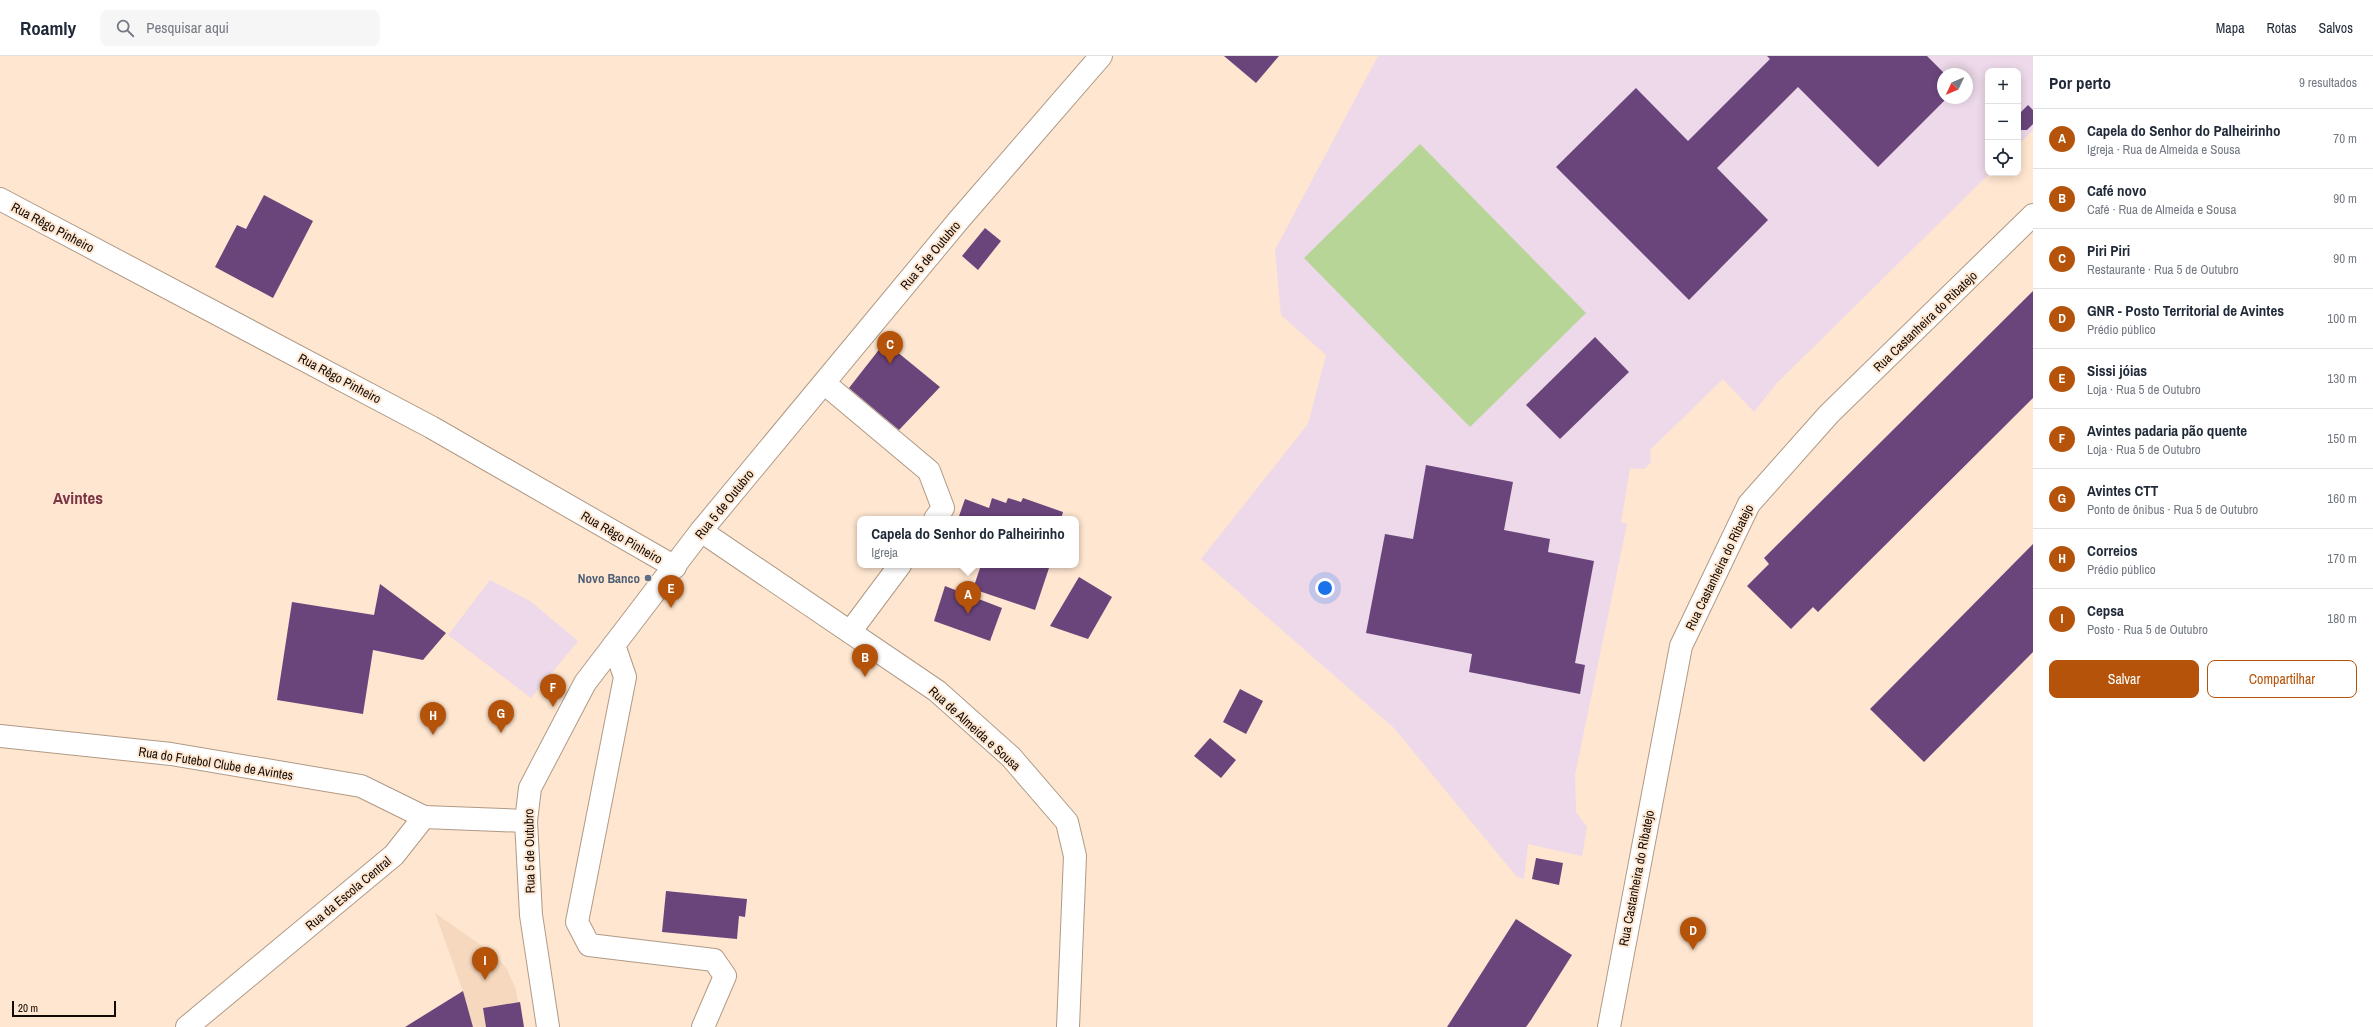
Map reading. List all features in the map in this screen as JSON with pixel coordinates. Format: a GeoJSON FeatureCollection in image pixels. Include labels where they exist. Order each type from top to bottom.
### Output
{"type":"FeatureCollection","features":[{"type":"Feature","properties":{"kind":"street","name":"Rua 5 de Outubro"},"geometry":{"type":"LineString","coordinates":[[548,1027],[531,915],[526,821],[530,788],[585,682],[675,567],[701,531],[958,221],[1101,56]]}},
{"type":"Feature","properties":{"kind":"street","name":"Rua Rêgo Pinheiro"},"geometry":{"type":"LineString","coordinates":[[0,199],[431,427],[675,567]]}},
{"type":"Feature","properties":{"kind":"street","name":"Rua Castanheira do Ribatejo"},"geometry":{"type":"LineString","coordinates":[[1609,1027],[1681,646],[1749,504],[1829,414],[2033,215]]}},
{"type":"Feature","properties":{"kind":"street"},"geometry":{"type":"LineString","coordinates":[[824,382],[929,471],[943,508],[937,516]]}},
{"type":"Feature","properties":{"kind":"street","name":"Rua de Almeida e Sousa"},"geometry":{"type":"LineString","coordinates":[[701,531],[937,691],[1011,757],[1067,822],[1075,856],[1068,1027]]}},
{"type":"Feature","properties":{"kind":"street"},"geometry":{"type":"LineString","coordinates":[[850,632],[898,568]]}},
{"type":"Feature","properties":{"kind":"street"},"geometry":{"type":"LineString","coordinates":[[614,645],[625,677],[577,922],[589,945],[714,960],[725,976],[703,1027]]}},
{"type":"Feature","properties":{"kind":"street","name":"Rua do Futebol Clube de Avintes"},"geometry":{"type":"LineString","coordinates":[[0,736],[170,754],[361,786],[424,817]]}},
{"type":"Feature","properties":{"kind":"street"},"geometry":{"type":"LineString","coordinates":[[424,817],[526,821]]}},
{"type":"Feature","properties":{"kind":"street","name":"Rua da Escola Central"},"geometry":{"type":"LineString","coordinates":[[187,1027],[394,854],[424,817]]}},
{"type":"Feature","properties":{"kind":"shaded area"},"geometry":{"type":"Polygon","coordinates":[[[1378,56],[2033,56],[2033,130],[2021,142],[2021,68],[1985,68],[1985,176],[1987,176],[1776,384],[1754,412],[1723,379],[1650,450],[1651,462],[1644,469],[1630,468],[1621,522],[1627,524],[1575,775],[1576,812],[1587,827],[1582,856],[1528,844],[1524,879],[1517,877],[1393,727],[1201,559],[1308,424],[1326,355],[1281,315],[1275,250],[1378,56]]]}},
{"type":"Feature","properties":{"kind":"shaded area"},"geometry":{"type":"Polygon","coordinates":[[[490,580],[530,601],[578,641],[531,698],[448,635],[490,580]]]}},
{"type":"Feature","properties":{"kind":"shaded area"},"geometry":{"type":"Polygon","coordinates":[[[435,913],[495,955],[507,969],[516,990],[522,1027],[473,1027],[463,991],[435,913]]]}},
{"type":"Feature","properties":{"kind":"green space"},"geometry":{"type":"Polygon","coordinates":[[[1420,144],[1586,313],[1470,427],[1304,258],[1420,144]]]}},
{"type":"Feature","properties":{"kind":"building"},"geometry":{"type":"Polygon","coordinates":[[[1224,56],[1279,56],[1256,83],[1224,56]]]}},
{"type":"Feature","properties":{"kind":"building"},"geometry":{"type":"Polygon","coordinates":[[[1767,56],[1927,56],[1939,68],[1937,68],[1937,104],[1941,104],[1878,167],[1798,87],[1717,168],[1768,220],[1689,300],[1556,167],[1636,88],[1688,141],[1770,59],[1767,56]]]}},
{"type":"Feature","properties":{"kind":"building"},"geometry":{"type":"Polygon","coordinates":[[[2028,105],[2033,110],[2033,124],[2027,130],[2021,130],[2021,112],[2028,105]]]}},
{"type":"Feature","properties":{"kind":"building"},"geometry":{"type":"Polygon","coordinates":[[[264,195],[313,221],[273,298],[215,267],[237,225],[246,229],[264,195]]]}},
{"type":"Feature","properties":{"kind":"building"},"geometry":{"type":"Polygon","coordinates":[[[985,228],[1001,241],[978,270],[962,256],[985,228]]]}},
{"type":"Feature","properties":{"kind":"building"},"geometry":{"type":"Polygon","coordinates":[[[2033,291],[2033,398],[1818,612],[1813,607],[1791,629],[1747,586],[1769,564],[1764,558],[2033,291]]]}},
{"type":"Feature","properties":{"kind":"building"},"geometry":{"type":"Polygon","coordinates":[[[1595,337],[1629,372],[1560,439],[1526,405],[1595,337]]]}},
{"type":"Feature","properties":{"kind":"building"},"geometry":{"type":"Polygon","coordinates":[[[885,342],[940,387],[899,430],[849,388],[885,342]]]}},
{"type":"Feature","properties":{"kind":"building"},"geometry":{"type":"Polygon","coordinates":[[[1426,465],[1513,482],[1504,530],[1550,539],[1548,552],[1594,561],[1575,663],[1585,665],[1580,694],[1469,672],[1472,654],[1366,633],[1385,534],[1413,539],[1426,465]]]}},
{"type":"Feature","properties":{"kind":"building"},"geometry":{"type":"Polygon","coordinates":[[[992,498],[1006,503],[1008,498],[1021,502],[1023,498],[1063,512],[1062,516],[959,516],[965,499],[989,508],[992,498]]]}},
{"type":"Feature","properties":{"kind":"building"},"geometry":{"type":"Polygon","coordinates":[[[2033,544],[2033,652],[1924,762],[1870,709],[2033,544]]]}},
{"type":"Feature","properties":{"kind":"building"},"geometry":{"type":"Polygon","coordinates":[[[980,568],[1049,568],[1035,610],[973,589],[980,568]]]}},
{"type":"Feature","properties":{"kind":"building"},"geometry":{"type":"Polygon","coordinates":[[[1079,577],[1112,597],[1088,639],[1050,626],[1079,577]]]}},
{"type":"Feature","properties":{"kind":"building"},"geometry":{"type":"Polygon","coordinates":[[[380,584],[446,633],[423,660],[373,650],[363,714],[277,700],[292,602],[374,615],[380,584]]]}},
{"type":"Feature","properties":{"kind":"building"},"geometry":{"type":"Polygon","coordinates":[[[945,586],[1002,608],[990,641],[934,621],[945,586]]]}},
{"type":"Feature","properties":{"kind":"building"},"geometry":{"type":"Polygon","coordinates":[[[1240,689],[1263,701],[1246,734],[1223,722],[1240,689]]]}},
{"type":"Feature","properties":{"kind":"building"},"geometry":{"type":"Polygon","coordinates":[[[1210,738],[1236,760],[1221,778],[1194,756],[1210,738]]]}},
{"type":"Feature","properties":{"kind":"building"},"geometry":{"type":"Polygon","coordinates":[[[1536,858],[1563,863],[1559,885],[1532,879],[1536,858]]]}},
{"type":"Feature","properties":{"kind":"building"},"geometry":{"type":"Polygon","coordinates":[[[666,891],[747,899],[745,917],[739,916],[737,939],[662,932],[666,891]]]}},
{"type":"Feature","properties":{"kind":"building"},"geometry":{"type":"Polygon","coordinates":[[[1516,919],[1572,955],[1531,1020],[1526,1027],[1447,1027],[1516,919]]]}},
{"type":"Feature","properties":{"kind":"building"},"geometry":{"type":"Polygon","coordinates":[[[463,991],[473,1027],[405,1027],[463,991]]]}},
{"type":"Feature","properties":{"kind":"building"},"geometry":{"type":"Polygon","coordinates":[[[520,1002],[524,1027],[486,1027],[483,1008],[520,1002]]]}},
{"type":"Feature","properties":{"kind":"place","name":"Piri Piri"},"geometry":{"type":"Point","coordinates":[890,364]}},
{"type":"Feature","properties":{"kind":"place","name":"Novo Banco"},"geometry":{"type":"Point","coordinates":[648,578]}},
{"type":"Feature","properties":{"kind":"place","name":"Sissi jóias"},"geometry":{"type":"Point","coordinates":[671,608]}},
{"type":"Feature","properties":{"kind":"place","name":"Capela do Senhor do Palheirinho"},"geometry":{"type":"Point","coordinates":[968,614]}},
{"type":"Feature","properties":{"kind":"place","name":"Café novo"},"geometry":{"type":"Point","coordinates":[865,677]}},
{"type":"Feature","properties":{"kind":"place","name":"Avintes padaria pão quente"},"geometry":{"type":"Point","coordinates":[553,707]}},
{"type":"Feature","properties":{"kind":"place","name":"Avintes CTT"},"geometry":{"type":"Point","coordinates":[501,733]}},
{"type":"Feature","properties":{"kind":"place","name":"Correios"},"geometry":{"type":"Point","coordinates":[433,735]}},
{"type":"Feature","properties":{"kind":"place","name":"GNR - Posto Territorial de Avintes"},"geometry":{"type":"Point","coordinates":[1693,950]}},
{"type":"Feature","properties":{"kind":"place","name":"Cepsa"},"geometry":{"type":"Point","coordinates":[485,980]}},
{"type":"Feature","properties":{"kind":"district","name":"Avintes"},"geometry":{"type":"Point","coordinates":[78,498]}}]}
